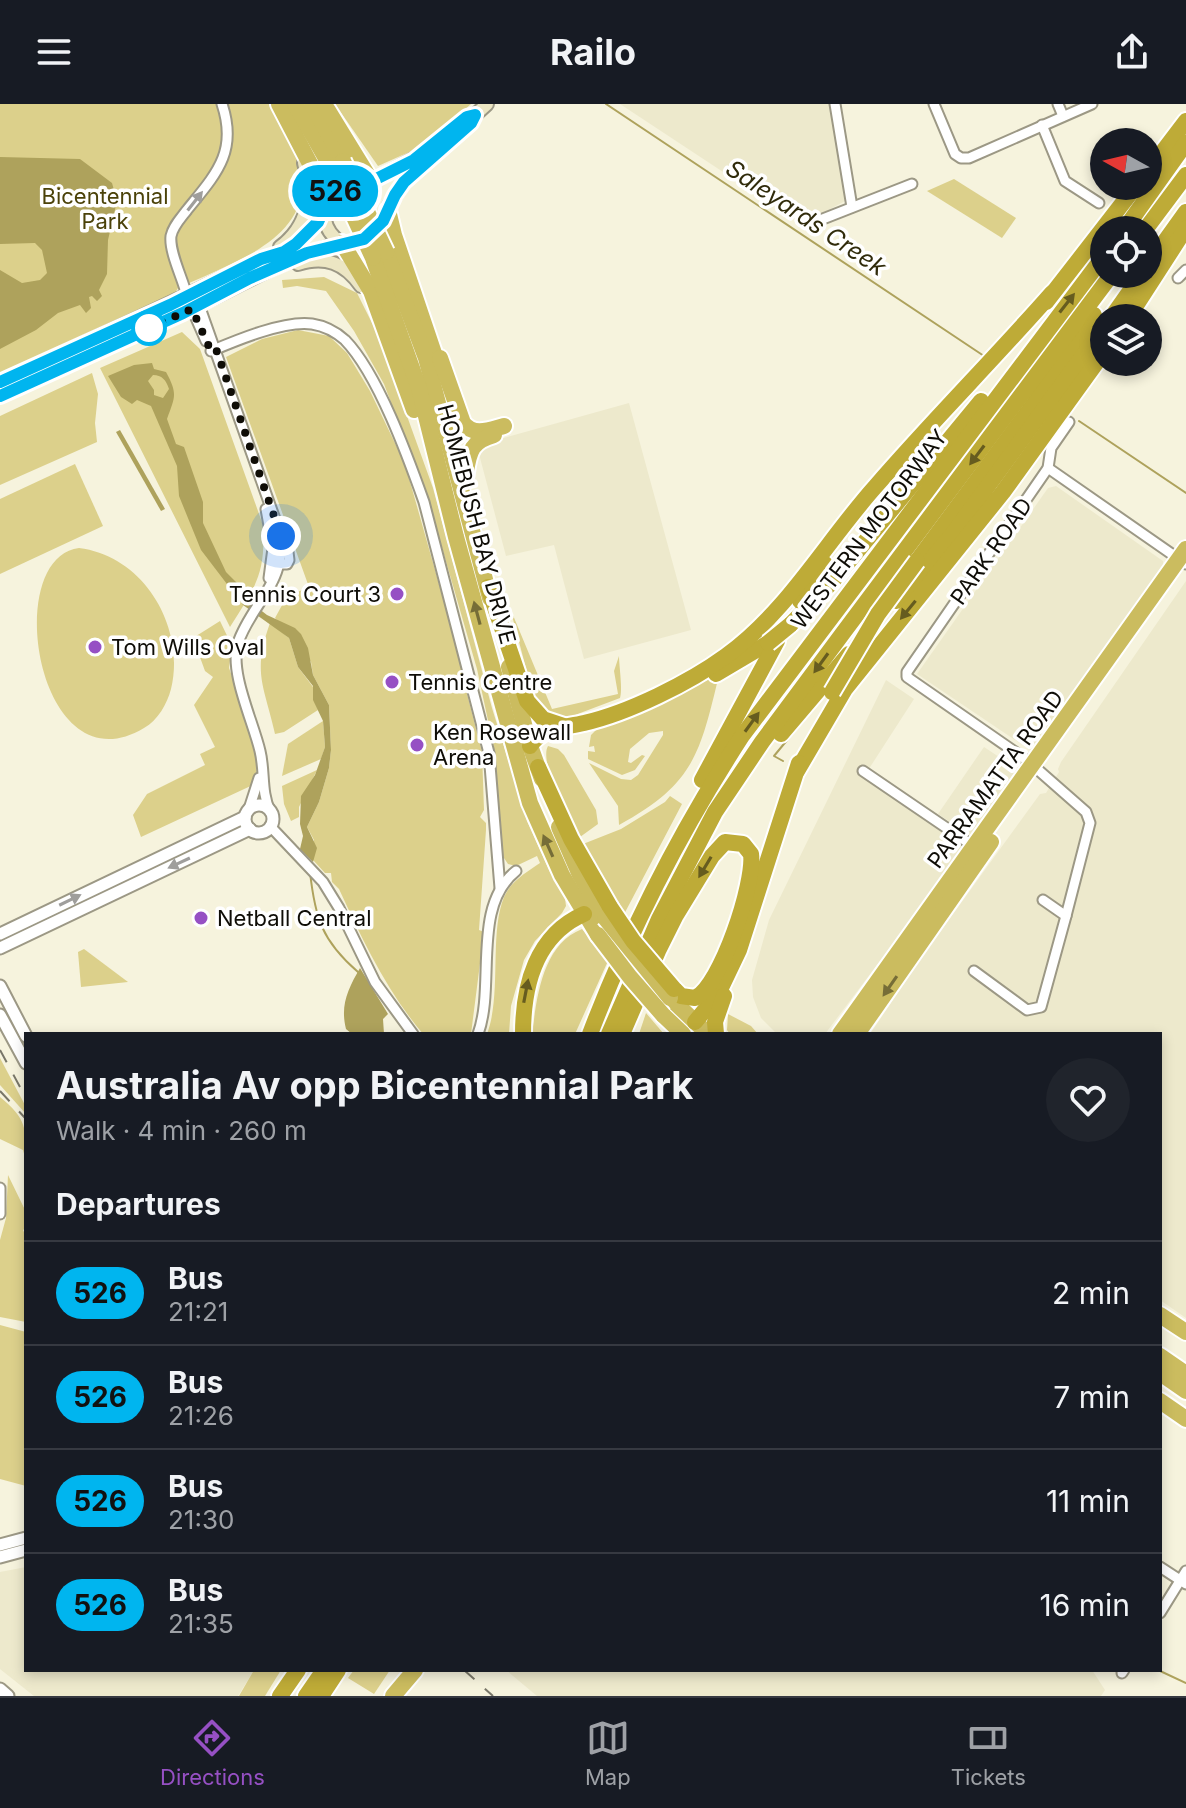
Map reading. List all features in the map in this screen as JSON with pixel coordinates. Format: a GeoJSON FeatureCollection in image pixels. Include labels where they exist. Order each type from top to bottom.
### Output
{"type":"FeatureCollection","features":[{"type":"Feature","properties":{"kind":"highway"},"geometry":{"type":"LineString","coordinates":[[279,104],[319,181],[323,214]]}},
{"type":"Feature","properties":{"kind":"highway","name":"HOMEBUSH BAY DRIVE"},"geometry":{"type":"LineString","coordinates":[[295,104],[337,164]]}},
{"type":"Feature","properties":{"kind":"highway","name":"HOMEBUSH BAY DRIVE"},"geometry":{"type":"LineString","coordinates":[[312,104],[426,358],[488,587],[542,832],[562,875],[598,935],[663,1015],[685,1028]]}},
{"type":"Feature","properties":{"kind":"highway"},"geometry":{"type":"LineString","coordinates":[[324,104],[367,179]]}},
{"type":"Feature","properties":{"kind":"highway"},"geometry":{"type":"LineString","coordinates":[[1162,153],[1186,121]]}},
{"type":"Feature","properties":{"kind":"highway"},"geometry":{"type":"LineString","coordinates":[[1134,216],[1186,143]]}},
{"type":"Feature","properties":{"kind":"highway"},"geometry":{"type":"LineString","coordinates":[[1155,216],[1186,175]]}},
{"type":"Feature","properties":{"kind":"highway"},"geometry":{"type":"LineString","coordinates":[[523,749],[541,733],[599,719],[666,692],[773,642],[831,583],[1002,368],[1052,293],[1125,200]]}},
{"type":"Feature","properties":{"kind":"highway"},"geometry":{"type":"LineString","coordinates":[[1162,245],[1186,212]]}},
{"type":"Feature","properties":{"kind":"highway"},"geometry":{"type":"LineString","coordinates":[[386,214],[434,346],[466,472],[478,551]]}},
{"type":"Feature","properties":{"kind":"highway"},"geometry":{"type":"LineString","coordinates":[[1137,304],[1186,228]]}},
{"type":"Feature","properties":{"kind":"highway"},"geometry":{"type":"LineString","coordinates":[[346,243],[368,283],[409,394],[432,471],[444,491]]}},
{"type":"Feature","properties":{"kind":"highway","name":"HOMEBUSH BAY DRIVE"},"geometry":{"type":"LineString","coordinates":[[379,255],[419,388],[444,491],[523,749],[538,767],[607,913]]}},
{"type":"Feature","properties":{"kind":"highway"},"geometry":{"type":"LineString","coordinates":[[726,662],[765,622],[873,488],[1002,368],[1031,350],[1090,274]]}},
{"type":"Feature","properties":{"kind":"highway","name":"WESTERN MOTORWAY"},"geometry":{"type":"LineString","coordinates":[[715,812],[750,776],[791,722],[942,547],[1046,408],[1051,390],[1105,288]]}},
{"type":"Feature","properties":{"kind":"highway","name":"WESTERN MOTORWAY"},"geometry":{"type":"LineString","coordinates":[[610,1032],[659,919],[715,812],[762,742],[1046,408],[1051,390],[1090,344]]}},
{"type":"Feature","properties":{"kind":"highway"},"geometry":{"type":"LineString","coordinates":[[434,346],[467,428],[481,432],[503,430],[476,442],[471,448],[466,472]]}},
{"type":"Feature","properties":{"kind":"highway"},"geometry":{"type":"LineString","coordinates":[[1051,390],[1090,362]]}},
{"type":"Feature","properties":{"kind":"highway","name":"WESTERN MOTORWAY"},"geometry":{"type":"LineString","coordinates":[[800,601],[867,511],[1002,368]]}},
{"type":"Feature","properties":{"kind":"highway","name":"WESTERN MOTORWAY"},"geometry":{"type":"LineString","coordinates":[[591,1032],[633,931],[682,837],[742,736],[1002,368]]}},
{"type":"Feature","properties":{"kind":"highway"},"geometry":{"type":"LineString","coordinates":[[716,1032],[718,1010],[738,964],[768,855],[799,762],[832,692],[878,614],[917,561],[1046,408]]}},
{"type":"Feature","properties":{"kind":"highway"},"geometry":{"type":"LineString","coordinates":[[797,771],[845,689],[1003,492],[1046,408]]}},
{"type":"Feature","properties":{"kind":"highway","name":"PARRAMATTA ROAD"},"geometry":{"type":"LineString","coordinates":[[858,1032],[979,850],[1184,560]]}},
{"type":"Feature","properties":{"kind":"highway"},"geometry":{"type":"LineString","coordinates":[[488,587],[527,701],[543,719],[569,726]]}},
{"type":"Feature","properties":{"kind":"highway","name":"WESTERN MOTORWAY"},"geometry":{"type":"LineString","coordinates":[[682,837],[688,806],[773,642]]}},
{"type":"Feature","properties":{"kind":"highway"},"geometry":{"type":"LineString","coordinates":[[623,1032],[658,951],[712,856],[725,842],[743,844],[751,854],[750,875],[735,927],[713,978],[703,993],[695,998],[672,994]]}},
{"type":"Feature","properties":{"kind":"highway","name":"PARRAMATTA ROAD"},"geometry":{"type":"LineString","coordinates":[[842,1032],[979,850]]}},
{"type":"Feature","properties":{"kind":"highway"},"geometry":{"type":"LineString","coordinates":[[523,1032],[526,989],[535,964],[564,927],[584,914],[607,913],[633,941],[672,994],[685,1028],[718,994],[746,930]]}},
{"type":"Feature","properties":{"kind":"highway"},"geometry":{"type":"LineString","coordinates":[[1162,1318],[1186,1332]]}},
{"type":"Feature","properties":{"kind":"highway"},"geometry":{"type":"LineString","coordinates":[[1162,1357],[1186,1374]]}},
{"type":"Feature","properties":{"kind":"highway"},"geometry":{"type":"LineString","coordinates":[[1162,1374],[1186,1391]]}},
{"type":"Feature","properties":{"kind":"highway"},"geometry":{"type":"LineString","coordinates":[[1162,1402],[1186,1419]]}},
{"type":"Feature","properties":{"kind":"highway"},"geometry":{"type":"LineString","coordinates":[[280,1696],[297,1672]]}},
{"type":"Feature","properties":{"kind":"highway"},"geometry":{"type":"LineString","coordinates":[[306,1696],[323,1672]]}},
{"type":"Feature","properties":{"kind":"highway"},"geometry":{"type":"LineString","coordinates":[[321,1696],[337,1672]]}},
{"type":"Feature","properties":{"kind":"highway"},"geometry":{"type":"LineString","coordinates":[[379,1696],[399,1672]]}},
{"type":"Feature","properties":{"kind":"highway"},"geometry":{"type":"LineString","coordinates":[[393,1696],[413,1672]]}},
{"type":"Feature","properties":{"kind":"main road"},"geometry":{"type":"LineString","coordinates":[[386,214],[404,182],[471,123],[487,104]]}},
{"type":"Feature","properties":{"kind":"main road"},"geometry":{"type":"LineString","coordinates":[[367,179],[414,160],[467,117],[475,115]]}},
{"type":"Feature","properties":{"kind":"main road"},"geometry":{"type":"LineString","coordinates":[[0,396],[193,303],[293,236],[308,206],[308,178],[293,129]]}},
{"type":"Feature","properties":{"kind":"main road"},"geometry":{"type":"LineString","coordinates":[[367,179],[384,190],[386,214]]}},
{"type":"Feature","properties":{"kind":"main road"},"geometry":{"type":"LineString","coordinates":[[261,259],[272,258],[296,244],[323,214],[333,193]]}},
{"type":"Feature","properties":{"kind":"main road"},"geometry":{"type":"LineString","coordinates":[[323,214],[329,232],[346,243]]}},
{"type":"Feature","properties":{"kind":"main road"},"geometry":{"type":"LineString","coordinates":[[0,382],[307,253],[346,243]]}},
{"type":"Feature","properties":{"kind":"main road"},"geometry":{"type":"LineString","coordinates":[[237,285],[251,283],[309,261],[336,263],[346,268],[359,284],[384,324]]}},
{"type":"Feature","properties":{"kind":"street"},"geometry":{"type":"LineString","coordinates":[[222,104],[228,121],[228,144],[220,168],[172,231],[170,246],[290,554],[287,564],[276,564]]}},
{"type":"Feature","properties":{"kind":"street"},"geometry":{"type":"LineString","coordinates":[[835,104],[852,207]]}},
{"type":"Feature","properties":{"kind":"street"},"geometry":{"type":"LineString","coordinates":[[934,104],[955,154],[961,158],[969,158],[1092,104]]}},
{"type":"Feature","properties":{"kind":"street"},"geometry":{"type":"LineString","coordinates":[[1058,104],[1063,116]]}},
{"type":"Feature","properties":{"kind":"street"},"geometry":{"type":"LineString","coordinates":[[1042,125],[1065,181],[1099,203]]}},
{"type":"Feature","properties":{"kind":"street"},"geometry":{"type":"LineString","coordinates":[[810,224],[912,184]]}},
{"type":"Feature","properties":{"kind":"street"},"geometry":{"type":"LineString","coordinates":[[1178,278],[1186,270]]}},
{"type":"Feature","properties":{"kind":"street"},"geometry":{"type":"LineString","coordinates":[[213,350],[292,325],[319,325],[346,341],[377,391],[411,464],[424,502],[485,740],[500,888]]}},
{"type":"Feature","properties":{"kind":"street"},"geometry":{"type":"LineString","coordinates":[[0,934],[226,833],[250,829],[259,833],[270,826],[272,818],[264,796],[261,755],[236,663],[237,646],[246,622],[276,564],[266,507],[213,350]]}},
{"type":"Feature","properties":{"kind":"street","name":"PARK ROAD"},"geometry":{"type":"LineString","coordinates":[[1036,769],[907,677],[907,672],[1048,468],[1051,448],[1046,408]]}},
{"type":"Feature","properties":{"kind":"street"},"geometry":{"type":"LineString","coordinates":[[1048,468],[1184,560]]}},
{"type":"Feature","properties":{"kind":"street"},"geometry":{"type":"LineString","coordinates":[[250,829],[247,813],[256,792],[261,755]]}},
{"type":"Feature","properties":{"kind":"street"},"geometry":{"type":"LineString","coordinates":[[974,971],[1027,1010],[1041,1007],[1089,817],[1074,800],[1036,769]]}},
{"type":"Feature","properties":{"kind":"street"},"geometry":{"type":"LineString","coordinates":[[863,771],[979,850]]}},
{"type":"Feature","properties":{"kind":"street"},"geometry":{"type":"LineString","coordinates":[[0,948],[226,833],[260,805],[270,811]]}},
{"type":"Feature","properties":{"kind":"street"},"geometry":{"type":"LineString","coordinates":[[270,826],[323,882],[375,982],[412,1032]]}},
{"type":"Feature","properties":{"kind":"street"},"geometry":{"type":"LineString","coordinates":[[478,1032],[492,908],[500,888],[516,871]]}},
{"type":"Feature","properties":{"kind":"street"},"geometry":{"type":"LineString","coordinates":[[1043,900],[1066,916]]}},
{"type":"Feature","properties":{"kind":"street"},"geometry":{"type":"LineString","coordinates":[[0,986],[24,1032]]}},
{"type":"Feature","properties":{"kind":"street"},"geometry":{"type":"LineString","coordinates":[[0,1015],[24,1059]]}},
{"type":"Feature","properties":{"kind":"street"},"geometry":{"type":"LineString","coordinates":[[0,1188],[0,1214]]}},
{"type":"Feature","properties":{"kind":"street"},"geometry":{"type":"LineString","coordinates":[[0,1545],[24,1539]]}},
{"type":"Feature","properties":{"kind":"street"},"geometry":{"type":"LineString","coordinates":[[0,1557],[24,1551]]}},
{"type":"Feature","properties":{"kind":"street"},"geometry":{"type":"LineString","coordinates":[[1162,1568],[1184,1579],[1162,1610]]}},
{"type":"Feature","properties":{"kind":"street"},"geometry":{"type":"LineString","coordinates":[[0,1689],[8,1696]]}},
{"type":"Feature","properties":{"kind":"shaded area"},"geometry":{"type":"Polygon","coordinates":[[[620,104],[830,104],[845,201],[802,224],[620,104]]]}},
{"type":"Feature","properties":{"kind":"shaded area"},"geometry":{"type":"Polygon","coordinates":[[[0,157],[80,159],[112,183],[117,201],[108,240],[107,274],[99,290],[102,296],[97,301],[89,297],[91,308],[86,313],[80,305],[58,313],[36,330],[0,349],[0,270],[22,283],[40,280],[47,273],[42,250],[35,243],[0,244],[0,157]]]}},
{"type":"Feature","properties":{"kind":"shaded area"},"geometry":{"type":"Polygon","coordinates":[[[152,363],[154,369],[166,372],[174,396],[167,419],[176,444],[184,447],[203,502],[203,523],[226,572],[240,586],[242,596],[267,615],[301,634],[308,648],[313,675],[329,705],[329,768],[319,802],[307,827],[317,848],[313,862],[300,849],[303,836],[300,824],[301,796],[315,775],[325,747],[323,721],[313,700],[313,686],[298,667],[289,638],[243,605],[201,550],[179,496],[177,466],[151,406],[137,400],[132,404],[121,397],[108,376],[134,365],[152,363]],[[156,375],[148,381],[154,395],[163,398],[169,389],[163,379],[156,375]]]}},
{"type":"Feature","properties":{"kind":"shaded area"},"geometry":{"type":"Polygon","coordinates":[[[629,403],[691,630],[584,659],[554,545],[506,556],[479,454],[486,443],[629,403]]]}},
{"type":"Feature","properties":{"kind":"shaded area"},"geometry":{"type":"Polygon","coordinates":[[[120,430],[165,509],[161,511],[116,432],[120,430]]]}},
{"type":"Feature","properties":{"kind":"shaded area"},"geometry":{"type":"Polygon","coordinates":[[[1056,486],[1163,561],[1163,566],[1033,752],[917,674],[1048,488],[1056,486]]]}},
{"type":"Feature","properties":{"kind":"shaded area"},"geometry":{"type":"Polygon","coordinates":[[[1186,581],[1186,1318],[1162,1301],[1162,1032],[871,1032],[1040,794],[1046,793],[1059,772],[1061,762],[1186,581]]]}},
{"type":"Feature","properties":{"kind":"shaded area"},"geometry":{"type":"Polygon","coordinates":[[[886,680],[914,699],[863,778],[965,848],[827,1032],[775,1032],[761,1018],[753,997],[752,980],[769,920],[886,680]]]}},
{"type":"Feature","properties":{"kind":"shaded area"},"geometry":{"type":"Polygon","coordinates":[[[984,747],[1017,769],[1018,775],[973,837],[938,814],[984,747]]]}},
{"type":"Feature","properties":{"kind":"shaded area"},"geometry":{"type":"Polygon","coordinates":[[[360,968],[388,1014],[383,1019],[384,1032],[350,1032],[346,1029],[344,1012],[360,968]]]}},
{"type":"Feature","properties":{"kind":"shaded area"},"geometry":{"type":"Polygon","coordinates":[[[24,1567],[24,1672],[253,1672],[238,1696],[34,1696],[0,1669],[0,1572],[24,1567]]]}},
{"type":"Feature","properties":{"kind":"shaded area"},"geometry":{"type":"Polygon","coordinates":[[[508,1672],[1093,1672],[1105,1690],[1101,1696],[537,1696],[508,1672]]]}},
{"type":"Feature","properties":{"kind":"green space","name":"Bicentennial Park"},"geometry":{"type":"Polygon","coordinates":[[[0,104],[271,104],[293,141],[302,172],[301,199],[291,220],[274,238],[253,253],[178,288],[174,295],[0,373],[0,104]]]}},
{"type":"Feature","properties":{"kind":"green space"},"geometry":{"type":"Polygon","coordinates":[[[335,104],[471,104],[425,145],[378,166],[335,104]]]}},
{"type":"Feature","properties":{"kind":"green space"},"geometry":{"type":"Polygon","coordinates":[[[954,179],[1016,218],[1002,238],[927,191],[954,179]]]}},
{"type":"Feature","properties":{"kind":"green space"},"geometry":{"type":"Polygon","coordinates":[[[324,277],[357,293],[377,333],[433,488],[492,708],[527,821],[565,898],[566,906],[562,913],[535,941],[524,960],[511,1006],[509,1032],[488,1032],[494,1001],[497,928],[504,897],[511,886],[540,863],[537,856],[516,866],[508,864],[502,855],[495,753],[477,669],[430,506],[384,384],[354,331],[326,291],[297,286],[283,288],[282,280],[324,277]]]}},
{"type":"Feature","properties":{"kind":"green space","name":"Tennis Centre"},"geometry":{"type":"Polygon","coordinates":[[[298,330],[329,336],[347,353],[370,391],[405,464],[468,686],[465,686],[482,752],[484,810],[480,817],[486,823],[479,930],[484,932],[471,1032],[422,1032],[376,964],[339,889],[332,882],[331,873],[325,873],[313,860],[314,840],[307,827],[319,802],[329,768],[329,705],[313,675],[311,662],[275,618],[292,587],[295,593],[309,587],[226,357],[262,339],[298,330]]]}},
{"type":"Feature","properties":{"kind":"green space"},"geometry":{"type":"Polygon","coordinates":[[[182,332],[200,349],[263,525],[263,556],[257,580],[230,627],[100,368],[182,332]]]}},
{"type":"Feature","properties":{"kind":"green space"},"geometry":{"type":"Polygon","coordinates":[[[92,373],[98,394],[97,442],[0,485],[0,416],[92,373]]]}},
{"type":"Feature","properties":{"kind":"green space"},"geometry":{"type":"Polygon","coordinates":[[[75,464],[103,526],[0,574],[0,499],[75,464]]]}},
{"type":"Feature","properties":{"kind":"green space","name":"Tom Wills Oval"},"geometry":{"type":"Polygon","coordinates":[[[79,548],[102,554],[123,565],[141,580],[166,619],[172,642],[174,665],[171,689],[161,711],[144,728],[108,739],[78,728],[56,702],[42,666],[37,626],[41,589],[55,561],[79,548]]]}},
{"type":"Feature","properties":{"kind":"green space"},"geometry":{"type":"Polygon","coordinates":[[[510,608],[552,709],[618,694],[614,671],[619,656],[620,698],[567,718],[544,708],[529,689],[510,608]]]}},
{"type":"Feature","properties":{"kind":"green space"},"geometry":{"type":"Polygon","coordinates":[[[220,621],[232,646],[229,668],[256,759],[257,783],[141,837],[133,815],[147,794],[205,765],[200,754],[215,747],[194,705],[213,677],[205,671],[193,638],[220,621]]]}},
{"type":"Feature","properties":{"kind":"green space"},"geometry":{"type":"Polygon","coordinates":[[[270,623],[289,638],[298,667],[313,687],[318,710],[284,732],[275,734],[261,667],[270,623]]]}},
{"type":"Feature","properties":{"kind":"green space"},"geometry":{"type":"Polygon","coordinates":[[[719,675],[706,726],[690,764],[664,795],[619,825],[618,806],[589,763],[621,779],[631,780],[638,775],[663,731],[649,733],[630,749],[628,762],[645,756],[635,770],[622,775],[588,759],[588,751],[595,752],[594,746],[589,747],[591,735],[598,728],[719,675]]]}},
{"type":"Feature","properties":{"kind":"green space"},"geometry":{"type":"Polygon","coordinates":[[[323,721],[325,747],[321,759],[282,776],[288,744],[323,721]]]}},
{"type":"Feature","properties":{"kind":"green space"},"geometry":{"type":"Polygon","coordinates":[[[548,746],[564,755],[596,810],[598,824],[580,837],[583,844],[621,829],[670,796],[682,804],[621,920],[561,804],[547,759],[548,746]]]}},
{"type":"Feature","properties":{"kind":"green space"},"geometry":{"type":"Polygon","coordinates":[[[317,770],[299,807],[299,817],[291,821],[284,804],[282,786],[317,770]]]}},
{"type":"Feature","properties":{"kind":"green space"},"geometry":{"type":"Polygon","coordinates":[[[582,929],[608,961],[576,1032],[532,1032],[544,974],[558,947],[582,929]]]}},
{"type":"Feature","properties":{"kind":"green space"},"geometry":{"type":"Polygon","coordinates":[[[84,949],[128,982],[81,987],[78,952],[84,949]]]}},
{"type":"Feature","properties":{"kind":"green space"},"geometry":{"type":"Polygon","coordinates":[[[646,1013],[662,1032],[640,1032],[646,1013]]]}},
{"type":"Feature","properties":{"kind":"green space"},"geometry":{"type":"Polygon","coordinates":[[[728,1014],[756,1032],[728,1032],[728,1014]]]}},
{"type":"Feature","properties":{"kind":"green space"},"geometry":{"type":"Polygon","coordinates":[[[0,1058],[24,1103],[24,1112],[0,1085],[0,1058]]]}},
{"type":"Feature","properties":{"kind":"green space"},"geometry":{"type":"Polygon","coordinates":[[[0,1097],[23,1125],[24,1154],[23,1150],[0,1139],[0,1097]]]}},
{"type":"Feature","properties":{"kind":"green space"},"geometry":{"type":"Polygon","coordinates":[[[8,1175],[24,1208],[24,1322],[0,1317],[0,1240],[6,1218],[8,1175]]]}},
{"type":"Feature","properties":{"kind":"green space"},"geometry":{"type":"Polygon","coordinates":[[[0,1325],[24,1331],[24,1485],[0,1479],[0,1325]]]}},
{"type":"Feature","properties":{"kind":"green space"},"geometry":{"type":"Polygon","coordinates":[[[253,1672],[280,1672],[265,1696],[239,1696],[253,1672]]]}},
{"type":"Feature","properties":{"kind":"green space"},"geometry":{"type":"Polygon","coordinates":[[[352,1672],[389,1672],[374,1694],[348,1678],[352,1672]]]}},
{"type":"Feature","properties":{"kind":"waterway","name":"Saleyards Creek"},"geometry":{"type":"LineString","coordinates":[[606,104],[984,356]]}},
{"type":"Feature","properties":{"kind":"waterway","name":"Saleyards Creek"},"geometry":{"type":"LineString","coordinates":[[1079,421],[1186,493]]}},
{"type":"Feature","properties":{"kind":"waterway"},"geometry":{"type":"LineString","coordinates":[[783,761],[774,756],[807,716]]}},
{"type":"Feature","properties":{"kind":"waterway"},"geometry":{"type":"LineString","coordinates":[[310,872],[322,928],[336,950],[358,972]]}},
{"type":"Feature","properties":{"kind":"waterway"},"geometry":{"type":"LineString","coordinates":[[717,954],[725,934]]}},
{"type":"Feature","properties":{"kind":"waterway"},"geometry":{"type":"LineString","coordinates":[[1162,1672],[1186,1683]]}},
{"type":"Feature","properties":{"kind":"railway"},"geometry":{"type":"LineString","coordinates":[[0,1050],[24,1094]]}},
{"type":"Feature","properties":{"kind":"railway"},"geometry":{"type":"LineString","coordinates":[[0,1091],[24,1117]]}},
{"type":"Feature","properties":{"kind":"railway"},"geometry":{"type":"LineString","coordinates":[[466,1672],[493,1696]]}},
{"type":"Feature","properties":{"kind":"bus line","name":"526"},"geometry":{"type":"LineString","coordinates":[[0,382],[170,305],[261,259],[284,252],[305,237],[318,222],[327,202],[339,187],[358,179],[374,180],[414,160],[467,117],[475,115],[471,123],[404,182],[388,207],[386,217],[364,239],[307,253],[0,396]]}},
{"type":"Feature","properties":{"kind":"place","name":"Tennis Court 3"},"geometry":{"type":"Point","coordinates":[397,594]}},
{"type":"Feature","properties":{"kind":"place","name":"Tom Wills Oval"},"geometry":{"type":"Point","coordinates":[95,647]}},
{"type":"Feature","properties":{"kind":"place","name":"Tennis Centre"},"geometry":{"type":"Point","coordinates":[392,682]}},
{"type":"Feature","properties":{"kind":"place","name":"Ken Rosewall Arena"},"geometry":{"type":"Point","coordinates":[417,745]}},
{"type":"Feature","properties":{"kind":"place","name":"Netball Central"},"geometry":{"type":"Point","coordinates":[201,918]}},
{"type":"Feature","properties":{"kind":"route"},"geometry":{"type":"LineString","coordinates":[[149,328],[192,309],[211,351],[216,349],[281,536]]}}]}
